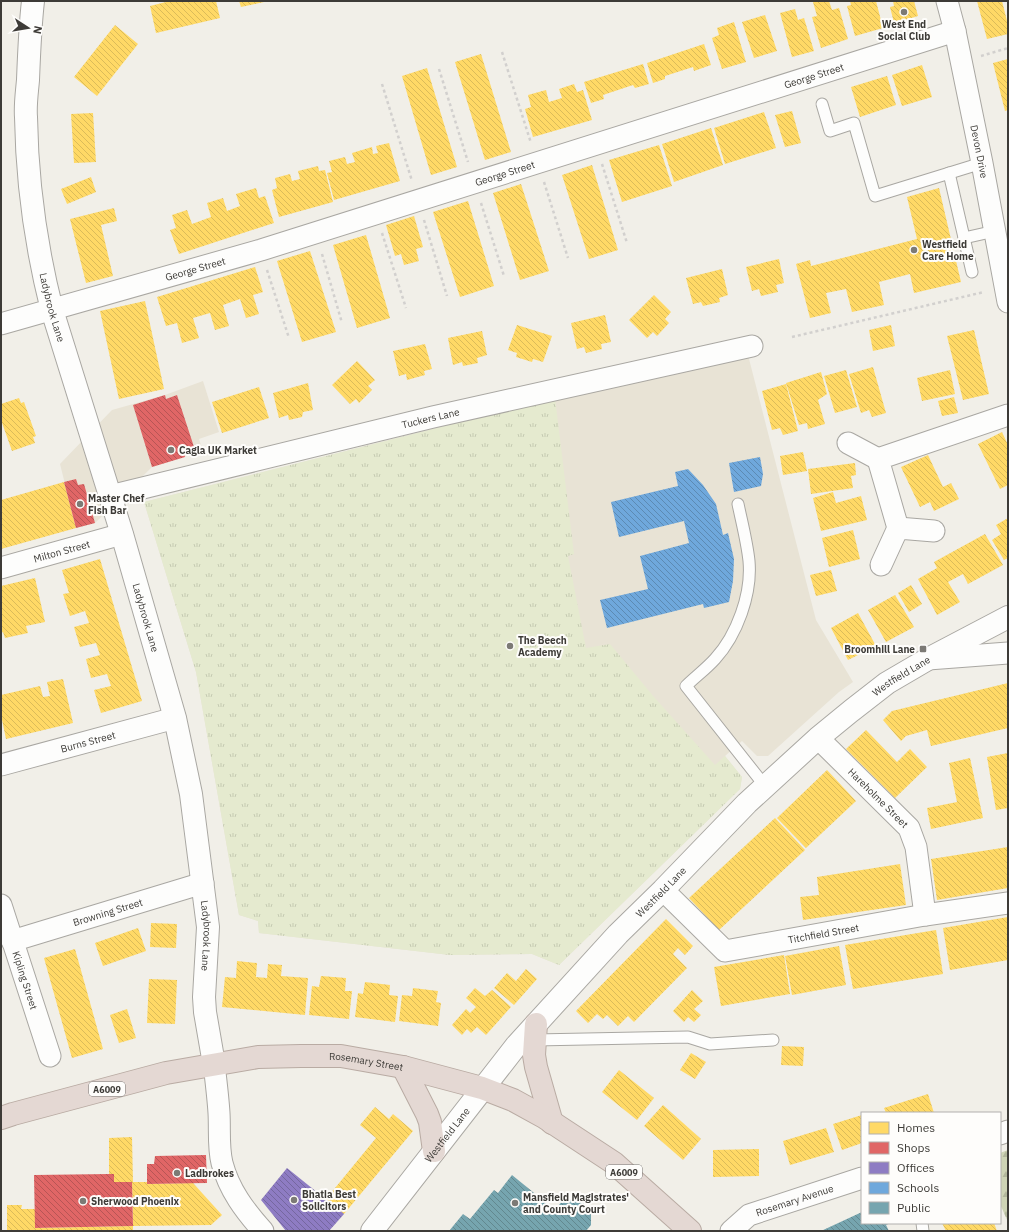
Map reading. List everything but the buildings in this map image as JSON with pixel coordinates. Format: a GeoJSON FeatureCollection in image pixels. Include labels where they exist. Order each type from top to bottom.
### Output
{"type":"FeatureCollection","features":[{"type":"Feature","properties":{"kind":"highway"},"geometry":{"type":"LineString","coordinates":[[535,1032],[534,1055],[536,1067],[552,1123]]}},
{"type":"Feature","properties":{"kind":"highway","name":"Rosemary Street"},"geometry":{"type":"LineString","coordinates":[[1,1118],[166,1073],[214,1064],[258,1057],[341,1056],[403,1067],[482,1088],[513,1100],[544,1117],[614,1163],[690,1231]]}},
{"type":"Feature","properties":{"kind":"highway"},"geometry":{"type":"LineString","coordinates":[[403,1067],[430,1122],[434,1151]]}},
{"type":"Feature","properties":{"kind":"street","name":"Ladybrook Lane"},"geometry":{"type":"LineString","coordinates":[[33,1],[30,23],[26,116],[28,167],[36,238],[52,310],[122,534],[175,718],[191,794],[208,927],[204,997],[205,1012],[214,1064],[219,1112],[221,1162],[229,1183],[256,1229]]}},
{"type":"Feature","properties":{"kind":"street","name":"Devon Drive"},"geometry":{"type":"LineString","coordinates":[[947,1],[955,31],[982,163],[1007,295]]}},
{"type":"Feature","properties":{"kind":"street","name":"George Street"},"geometry":{"type":"LineString","coordinates":[[1,324],[261,250],[955,31]]}},
{"type":"Feature","properties":{"kind":"street","name":"Tuckers Lane"},"geometry":{"type":"LineString","coordinates":[[110,496],[434,416],[752,346]]}},
{"type":"Feature","properties":{"kind":"street"},"geometry":{"type":"LineString","coordinates":[[878,459],[1008,415]]}},
{"type":"Feature","properties":{"kind":"street"},"geometry":{"type":"LineString","coordinates":[[848,443],[878,459],[898,528],[881,565]]}},
{"type":"Feature","properties":{"kind":"street"},"geometry":{"type":"LineString","coordinates":[[898,528],[934,532]]}},
{"type":"Feature","properties":{"kind":"street","name":"Milton Street"},"geometry":{"type":"LineString","coordinates":[[1,568],[122,534]]}},
{"type":"Feature","properties":{"kind":"street","name":"Westfield Lane"},"geometry":{"type":"LineString","coordinates":[[372,1231],[509,1054],[535,1032],[618,934],[747,803],[818,738],[887,683],[928,659],[1008,617]]}},
{"type":"Feature","properties":{"kind":"street"},"geometry":{"type":"LineString","coordinates":[[928,659],[1008,653]]}},
{"type":"Feature","properties":{"kind":"street","name":"Burns Street"},"geometry":{"type":"LineString","coordinates":[[1,765],[175,718]]}},
{"type":"Feature","properties":{"kind":"street","name":"Hareholme Street"},"geometry":{"type":"LineString","coordinates":[[818,738],[909,828],[916,847],[925,915]]}},
{"type":"Feature","properties":{"kind":"street","name":"Browning Street"},"geometry":{"type":"LineString","coordinates":[[12,941],[202,883]]}},
{"type":"Feature","properties":{"kind":"street","name":"Titchfield Street"},"geometry":{"type":"LineString","coordinates":[[663,890],[725,951],[925,915],[1008,902]]}},
{"type":"Feature","properties":{"kind":"street","name":"Kipling Street"},"geometry":{"type":"LineString","coordinates":[[1,904],[50,1056]]}},
{"type":"Feature","properties":{"kind":"street","name":"Rosemary Avenue"},"geometry":{"type":"LineString","coordinates":[[731,1231],[749,1216],[861,1178]]}},
{"type":"Feature","properties":{"kind":"lane"},"geometry":{"type":"LineString","coordinates":[[822,104],[830,131],[854,123],[875,196],[982,163]]}},
{"type":"Feature","properties":{"kind":"lane"},"geometry":{"type":"LineString","coordinates":[[949,173],[972,272]]}},
{"type":"Feature","properties":{"kind":"lane"},"geometry":{"type":"LineString","coordinates":[[964,238],[995,231]]}},
{"type":"Feature","properties":{"kind":"lane"},"geometry":{"type":"LineString","coordinates":[[738,504],[749,562],[748,590],[741,617],[727,642],[715,658],[686,686],[765,786]]}},
{"type":"Feature","properties":{"kind":"lane"},"geometry":{"type":"LineString","coordinates":[[535,1032],[688,1036],[710,1044],[773,1040]]}},
{"type":"Feature","properties":{"kind":"path"},"geometry":{"type":"LineString","coordinates":[[961,61],[1008,48]]}},
{"type":"Feature","properties":{"kind":"path"},"geometry":{"type":"LineString","coordinates":[[439,69],[470,167]]}},
{"type":"Feature","properties":{"kind":"path"},"geometry":{"type":"LineString","coordinates":[[596,144],[627,243]]}},
{"type":"Feature","properties":{"kind":"path"},"geometry":{"type":"LineString","coordinates":[[481,202],[504,276]]}},
{"type":"Feature","properties":{"kind":"path"},"geometry":{"type":"LineString","coordinates":[[375,214],[406,308]]}},
{"type":"Feature","properties":{"kind":"path"},"geometry":{"type":"LineString","coordinates":[[315,233],[342,322]]}},
{"type":"Feature","properties":{"kind":"path"},"geometry":{"type":"LineString","coordinates":[[261,250],[289,338]]}},
{"type":"Feature","properties":{"kind":"path"},"geometry":{"type":"LineString","coordinates":[[792,337],[1007,295]]}},
{"type":"Feature","properties":{"kind":"shaded area","name":"The Beech Academy"},"geometry":{"type":"Polygon","coordinates":[[[748,355],[816,620],[853,682],[839,692],[768,756],[757,756],[742,741],[725,756],[742,777],[740,789],[559,965],[532,954],[450,955],[259,933],[258,921],[239,915],[196,672],[144,502],[555,398],[748,355]]]}},
{"type":"Feature","properties":{"kind":"shaded area"},"geometry":{"type":"Polygon","coordinates":[[[203,381],[219,432],[199,439],[203,451],[152,467],[95,523],[76,528],[60,464],[112,410],[165,395],[203,381]]]}},
{"type":"Feature","properties":{"kind":"green space","name":"The Beech Academy"},"geometry":{"type":"Polygon","coordinates":[[[555,398],[574,554],[568,556],[586,648],[610,644],[654,697],[715,765],[725,756],[742,777],[740,789],[559,965],[532,954],[450,955],[259,933],[258,921],[239,915],[196,672],[144,502],[555,398]]]}},
{"type":"Feature","properties":{"kind":"green space"},"geometry":{"type":"Polygon","coordinates":[[[1008,1150],[1008,1222],[1001,1206],[1001,1153],[1008,1150]]]}},
{"type":"Feature","properties":{"kind":"place","name":"West End Social Club"},"geometry":{"type":"Point","coordinates":[904,12]}},
{"type":"Feature","properties":{"kind":"place","name":"Westfield Care Home"},"geometry":{"type":"Point","coordinates":[914,250]}},
{"type":"Feature","properties":{"kind":"place","name":"Cagla UK Market"},"geometry":{"type":"Point","coordinates":[171,450]}},
{"type":"Feature","properties":{"kind":"place","name":"Master Chef Fish Bar"},"geometry":{"type":"Point","coordinates":[80,504]}},
{"type":"Feature","properties":{"kind":"place","name":"The Beech Academy"},"geometry":{"type":"Point","coordinates":[510,646]}},
{"type":"Feature","properties":{"kind":"place","name":"Broomhill Lane"},"geometry":{"type":"Point","coordinates":[923,649]}},
{"type":"Feature","properties":{"kind":"place","name":"Ladbrokes"},"geometry":{"type":"Point","coordinates":[177,1173]}},
{"type":"Feature","properties":{"kind":"place","name":"Bhatia Best Solicitors"},"geometry":{"type":"Point","coordinates":[294,1200]}},
{"type":"Feature","properties":{"kind":"place","name":"Sherwood Phoenix"},"geometry":{"type":"Point","coordinates":[83,1201]}},
{"type":"Feature","properties":{"kind":"place","name":"Mansfield Magistrates' and County Court"},"geometry":{"type":"Point","coordinates":[515,1203]}}]}
